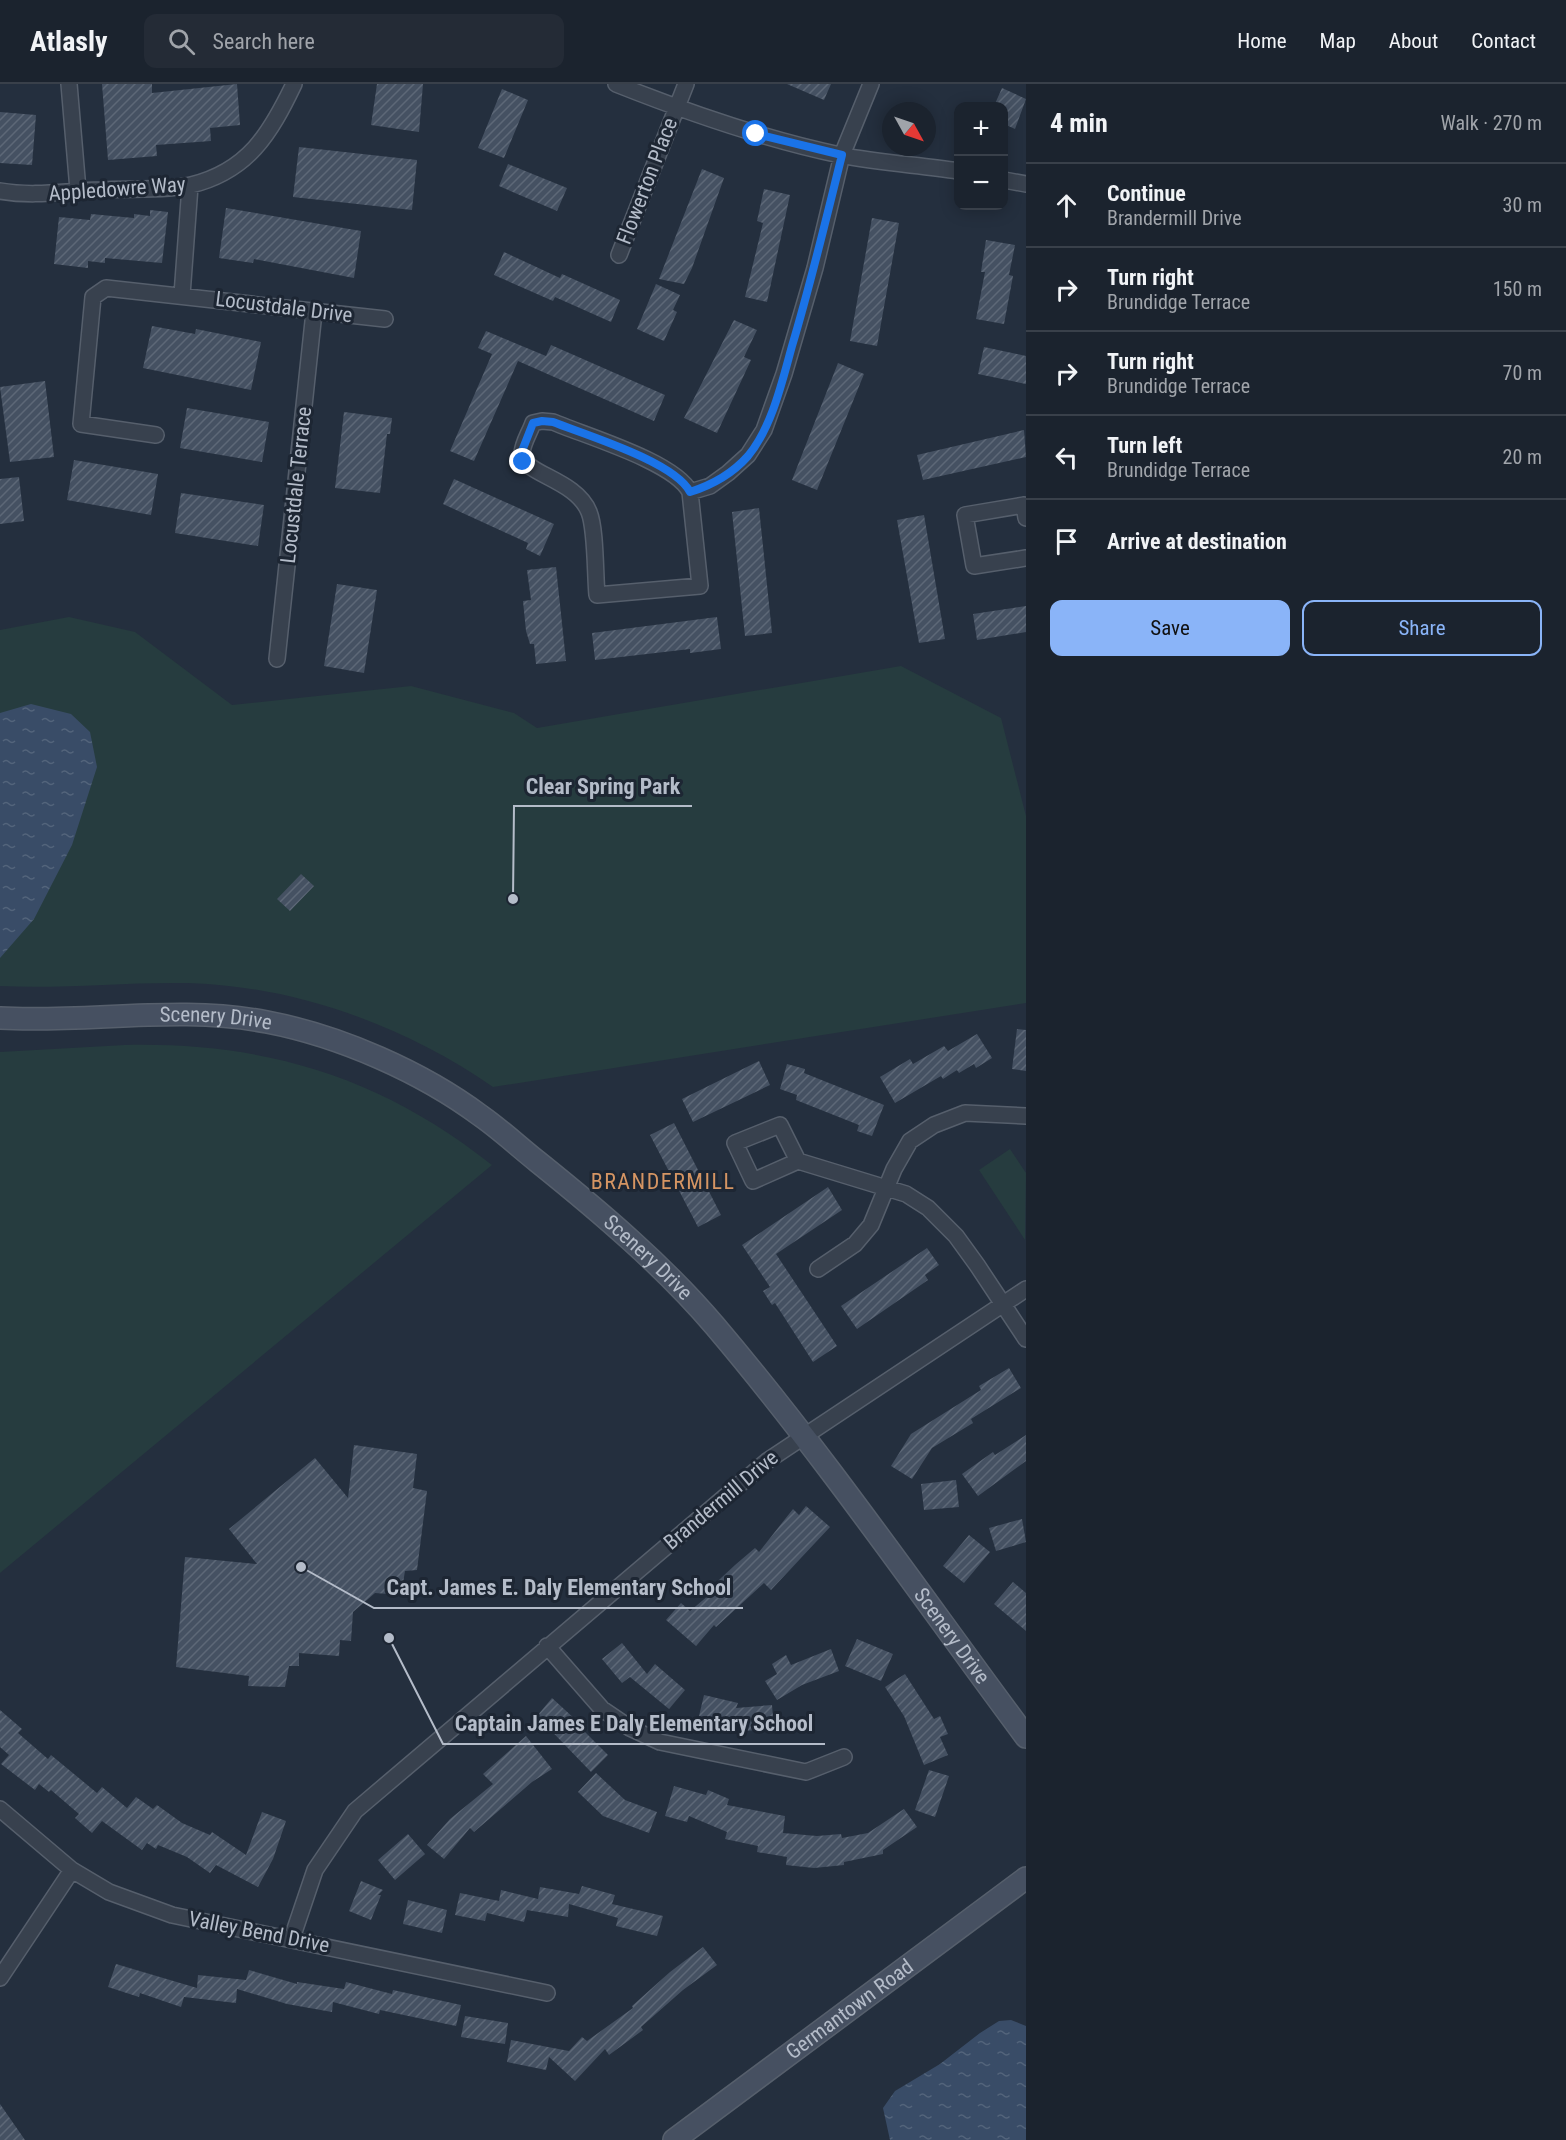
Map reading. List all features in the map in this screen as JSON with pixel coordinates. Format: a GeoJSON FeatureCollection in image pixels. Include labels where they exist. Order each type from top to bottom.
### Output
{"type":"FeatureCollection","features":[{"type":"Feature","properties":{"kind":"street"},"geometry":{"type":"LineString","coordinates":[[69,84],[78,190]]}},
{"type":"Feature","properties":{"kind":"street","name":"Appledowre Way"},"geometry":{"type":"LineString","coordinates":[[0,191],[36,195],[78,190],[190,186],[244,161],[262,142],[294,84]]}},
{"type":"Feature","properties":{"kind":"street"},"geometry":{"type":"LineString","coordinates":[[616,84],[676,108],[756,134],[842,155],[954,170]]}},
{"type":"Feature","properties":{"kind":"street","name":"Flowerton Place"},"geometry":{"type":"LineString","coordinates":[[619,255],[686,84]]}},
{"type":"Feature","properties":{"kind":"street"},"geometry":{"type":"LineString","coordinates":[[690,492],[710,486],[728,473],[748,455],[764,429],[784,374],[815,268],[842,155],[871,84]]}},
{"type":"Feature","properties":{"kind":"street"},"geometry":{"type":"LineString","coordinates":[[1008,181],[1026,184]]}},
{"type":"Feature","properties":{"kind":"street"},"geometry":{"type":"LineString","coordinates":[[182,295],[190,186]]}},
{"type":"Feature","properties":{"kind":"street","name":"Locustdale Drive"},"geometry":{"type":"LineString","coordinates":[[156,435],[81,424],[93,297],[106,288],[385,319]]}},
{"type":"Feature","properties":{"kind":"street","name":"Locustdale Terrace"},"geometry":{"type":"LineString","coordinates":[[278,659],[314,312]]}},
{"type":"Feature","properties":{"kind":"street"},"geometry":{"type":"LineString","coordinates":[[553,422],[661,466],[681,478],[690,492],[700,586],[597,595],[590,513],[578,494],[559,480],[533,470],[523,462],[522,451],[533,423],[553,422]]}},
{"type":"Feature","properties":{"kind":"street"},"geometry":{"type":"LineString","coordinates":[[1026,518],[1024,505],[965,515],[974,566],[1026,558]]}},
{"type":"Feature","properties":{"kind":"street","name":"Scenery Drive"},"geometry":{"type":"LineString","coordinates":[[0,1018],[171,1014],[267,1022],[352,1047],[420,1078],[479,1115],[606,1217],[713,1324],[802,1436],[1026,1737]]}},
{"type":"Feature","properties":{"kind":"street"},"geometry":{"type":"LineString","coordinates":[[818,1269],[855,1244],[871,1225],[894,1169],[910,1141],[934,1125],[965,1113],[1026,1116]]}},
{"type":"Feature","properties":{"kind":"street"},"geometry":{"type":"LineString","coordinates":[[798,1161],[906,1194],[928,1208],[956,1236],[1026,1340]]}},
{"type":"Feature","properties":{"kind":"street","name":"Brandermill Drive"},"geometry":{"type":"LineString","coordinates":[[292,1938],[315,1870],[355,1811],[767,1461],[1026,1289]]}},
{"type":"Feature","properties":{"kind":"street"},"geometry":{"type":"LineString","coordinates":[[547,1646],[602,1709],[630,1728],[660,1742],[806,1772],[844,1757]]}},
{"type":"Feature","properties":{"kind":"street","name":"Valley Bend Drive"},"geometry":{"type":"LineString","coordinates":[[0,1809],[72,1869],[109,1892],[172,1915],[292,1938],[547,1993]]}},
{"type":"Feature","properties":{"kind":"street"},"geometry":{"type":"LineString","coordinates":[[0,1978],[72,1869]]}},
{"type":"Feature","properties":{"kind":"street","name":"Germantown Road"},"geometry":{"type":"LineString","coordinates":[[674,2140],[1026,1878]]}},
{"type":"Feature","properties":{"kind":"green space"},"geometry":{"type":"Polygon","coordinates":[[[69,617],[135,632],[232,705],[411,686],[514,713],[537,728],[901,666],[1001,718],[1026,816],[1026,1003],[493,1087],[423,1045],[386,1028],[308,1001],[268,992],[187,983],[0,986],[0,630],[69,617]]]}},
{"type":"Feature","properties":{"kind":"green space"},"geometry":{"type":"Polygon","coordinates":[[[125,1045],[226,1050],[274,1058],[320,1071],[364,1088],[408,1109],[450,1134],[492,1165],[0,1573],[0,1052],[125,1045]]]}},
{"type":"Feature","properties":{"kind":"green space"},"geometry":{"type":"Polygon","coordinates":[[[1010,1149],[1026,1173],[1025,1240],[979,1170],[1010,1149]]]}},
{"type":"Feature","properties":{"kind":"water"},"geometry":{"type":"Polygon","coordinates":[[[31,704],[71,714],[90,732],[97,767],[72,845],[34,919],[0,958],[0,713],[31,704]]]}},
{"type":"Feature","properties":{"kind":"water"},"geometry":{"type":"Polygon","coordinates":[[[1011,2020],[1026,2026],[1026,2140],[890,2140],[883,2108],[895,2091],[940,2064],[999,2021],[1011,2020]]]}},
{"type":"Feature","properties":{"kind":"building"},"geometry":{"type":"Polygon","coordinates":[[[102,84],[152,84],[152,93],[237,84],[240,125],[210,128],[211,141],[156,145],[157,156],[108,160],[102,84]]]}},
{"type":"Feature","properties":{"kind":"building"},"geometry":{"type":"Polygon","coordinates":[[[377,84],[423,84],[419,132],[371,125],[377,84]]]}},
{"type":"Feature","properties":{"kind":"building"},"geometry":{"type":"Polygon","coordinates":[[[787,84],[831,84],[824,100],[787,84]]]}},
{"type":"Feature","properties":{"kind":"building"},"geometry":{"type":"Polygon","coordinates":[[[1002,88],[1026,99],[1015,129],[1008,126],[1008,102],[996,102],[1002,88]]]}},
{"type":"Feature","properties":{"kind":"building"},"geometry":{"type":"Polygon","coordinates":[[[502,89],[528,100],[504,158],[478,148],[502,89]]]}},
{"type":"Feature","properties":{"kind":"building"},"geometry":{"type":"Polygon","coordinates":[[[0,112],[36,115],[32,165],[0,163],[0,112]]]}},
{"type":"Feature","properties":{"kind":"building"},"geometry":{"type":"Polygon","coordinates":[[[299,147],[417,160],[412,210],[293,197],[299,147]]]}},
{"type":"Feature","properties":{"kind":"building"},"geometry":{"type":"Polygon","coordinates":[[[508,164],[567,188],[557,211],[499,186],[508,164]]]}},
{"type":"Feature","properties":{"kind":"building"},"geometry":{"type":"Polygon","coordinates":[[[702,169],[724,178],[692,268],[684,284],[659,279],[702,169]]]}},
{"type":"Feature","properties":{"kind":"building"},"geometry":{"type":"Polygon","coordinates":[[[764,189],[790,195],[767,302],[745,297],[763,223],[757,221],[764,189]]]}},
{"type":"Feature","properties":{"kind":"building"},"geometry":{"type":"Polygon","coordinates":[[[226,208],[361,231],[354,278],[254,259],[253,263],[219,258],[226,208]]]}},
{"type":"Feature","properties":{"kind":"building"},"geometry":{"type":"Polygon","coordinates":[[[150,210],[168,212],[162,263],[105,258],[105,263],[88,261],[88,268],[54,264],[59,217],[90,220],[91,214],[134,218],[134,214],[150,216],[150,210]]]}},
{"type":"Feature","properties":{"kind":"building"},"geometry":{"type":"Polygon","coordinates":[[[872,218],[899,223],[877,346],[850,341],[872,218]]]}},
{"type":"Feature","properties":{"kind":"building"},"geometry":{"type":"Polygon","coordinates":[[[986,240],[1015,245],[1009,275],[1013,276],[1004,324],[976,319],[985,272],[981,272],[986,240]]]}},
{"type":"Feature","properties":{"kind":"building"},"geometry":{"type":"Polygon","coordinates":[[[504,252],[560,278],[562,274],[620,300],[611,322],[555,297],[553,301],[494,275],[504,252]]]}},
{"type":"Feature","properties":{"kind":"building"},"geometry":{"type":"Polygon","coordinates":[[[656,284],[680,295],[673,310],[677,312],[664,341],[637,329],[656,284]]]}},
{"type":"Feature","properties":{"kind":"building"},"geometry":{"type":"Polygon","coordinates":[[[734,320],[757,330],[744,357],[751,360],[717,433],[684,418],[734,320]]]}},
{"type":"Feature","properties":{"kind":"building"},"geometry":{"type":"Polygon","coordinates":[[[152,326],[195,334],[196,329],[261,342],[251,390],[143,368],[152,326]]]}},
{"type":"Feature","properties":{"kind":"building"},"geometry":{"type":"Polygon","coordinates":[[[486,331],[546,356],[551,345],[665,395],[654,421],[518,361],[474,461],[450,451],[492,354],[478,348],[486,331]]]}},
{"type":"Feature","properties":{"kind":"building"},"geometry":{"type":"Polygon","coordinates":[[[984,347],[1026,356],[1026,384],[978,374],[984,347]]]}},
{"type":"Feature","properties":{"kind":"building"},"geometry":{"type":"Polygon","coordinates":[[[838,363],[864,374],[817,490],[792,480],[838,363]]]}},
{"type":"Feature","properties":{"kind":"building"},"geometry":{"type":"Polygon","coordinates":[[[45,381],[54,457],[10,462],[0,387],[45,381]]]}},
{"type":"Feature","properties":{"kind":"building"},"geometry":{"type":"Polygon","coordinates":[[[187,408],[269,422],[262,462],[180,448],[187,408]]]}},
{"type":"Feature","properties":{"kind":"building"},"geometry":{"type":"Polygon","coordinates":[[[344,412],[392,418],[390,434],[387,434],[380,493],[335,488],[344,412]]]}},
{"type":"Feature","properties":{"kind":"building"},"geometry":{"type":"Polygon","coordinates":[[[1024,430],[1026,457],[923,480],[917,455],[1024,430]]]}},
{"type":"Feature","properties":{"kind":"building"},"geometry":{"type":"Polygon","coordinates":[[[74,460],[158,474],[151,515],[67,500],[74,460]]]}},
{"type":"Feature","properties":{"kind":"building"},"geometry":{"type":"Polygon","coordinates":[[[19,477],[24,521],[0,524],[0,479],[19,477]]]}},
{"type":"Feature","properties":{"kind":"building"},"geometry":{"type":"Polygon","coordinates":[[[454,479],[554,524],[540,556],[526,549],[528,543],[443,504],[454,479]]]}},
{"type":"Feature","properties":{"kind":"building"},"geometry":{"type":"Polygon","coordinates":[[[181,493],[264,505],[258,546],[175,533],[181,493]]]}},
{"type":"Feature","properties":{"kind":"building"},"geometry":{"type":"Polygon","coordinates":[[[759,508],[772,633],[745,636],[732,512],[759,508]]]}},
{"type":"Feature","properties":{"kind":"building"},"geometry":{"type":"Polygon","coordinates":[[[924,515],[945,639],[919,643],[897,520],[924,515]]]}},
{"type":"Feature","properties":{"kind":"building"},"geometry":{"type":"Polygon","coordinates":[[[556,567],[566,661],[536,664],[534,644],[530,644],[526,631],[523,601],[531,600],[527,570],[556,567]]]}},
{"type":"Feature","properties":{"kind":"building"},"geometry":{"type":"Polygon","coordinates":[[[337,584],[377,590],[364,673],[324,666],[337,584]]]}},
{"type":"Feature","properties":{"kind":"building"},"geometry":{"type":"Polygon","coordinates":[[[1026,606],[1026,632],[977,640],[973,614],[1026,606]]]}},
{"type":"Feature","properties":{"kind":"building"},"geometry":{"type":"Polygon","coordinates":[[[717,617],[721,649],[690,653],[690,649],[595,660],[592,633],[717,617]]]}},
{"type":"Feature","properties":{"kind":"building"},"geometry":{"type":"Polygon","coordinates":[[[301,874],[314,886],[290,911],[277,899],[301,874]]]}},
{"type":"Feature","properties":{"kind":"building"},"geometry":{"type":"Polygon","coordinates":[[[1017,1029],[1026,1030],[1026,1071],[1012,1069],[1017,1029]]]}},
{"type":"Feature","properties":{"kind":"building"},"geometry":{"type":"Polygon","coordinates":[[[977,1034],[992,1058],[976,1068],[974,1064],[959,1073],[957,1070],[943,1079],[941,1076],[895,1103],[880,1077],[910,1059],[913,1064],[944,1046],[948,1051],[977,1034]]]}},
{"type":"Feature","properties":{"kind":"building"},"geometry":{"type":"Polygon","coordinates":[[[759,1061],[770,1085],[693,1122],[682,1099],[759,1061]]]}},
{"type":"Feature","properties":{"kind":"building"},"geometry":{"type":"Polygon","coordinates":[[[787,1064],[805,1069],[804,1073],[884,1105],[872,1136],[857,1131],[859,1125],[796,1100],[797,1095],[780,1089],[787,1064]]]}},
{"type":"Feature","properties":{"kind":"building"},"geometry":{"type":"Polygon","coordinates":[[[674,1123],[721,1215],[698,1227],[650,1135],[674,1123]]]}},
{"type":"Feature","properties":{"kind":"building"},"geometry":{"type":"Polygon","coordinates":[[[828,1187],[842,1210],[776,1254],[837,1346],[813,1362],[775,1303],[772,1305],[763,1291],[770,1287],[742,1245],[828,1187]]]}},
{"type":"Feature","properties":{"kind":"building"},"geometry":{"type":"Polygon","coordinates":[[[927,1248],[939,1265],[925,1275],[928,1280],[857,1329],[841,1306],[927,1248]]]}},
{"type":"Feature","properties":{"kind":"building"},"geometry":{"type":"Polygon","coordinates":[[[1009,1368],[1021,1388],[971,1419],[973,1423],[932,1448],[912,1479],[891,1466],[911,1434],[981,1390],[979,1386],[1009,1368]]]}},
{"type":"Feature","properties":{"kind":"building"},"geometry":{"type":"Polygon","coordinates":[[[1026,1435],[1026,1461],[978,1496],[962,1474],[993,1452],[995,1455],[1026,1435]]]}},
{"type":"Feature","properties":{"kind":"building"},"geometry":{"type":"Polygon","coordinates":[[[354,1445],[417,1454],[413,1488],[427,1491],[417,1570],[405,1571],[401,1595],[375,1593],[353,1612],[351,1641],[340,1640],[339,1656],[299,1653],[299,1666],[289,1666],[285,1687],[248,1686],[249,1676],[176,1667],[185,1557],[257,1564],[229,1529],[315,1458],[348,1498],[354,1445]]]}},
{"type":"Feature","properties":{"kind":"building"},"geometry":{"type":"Polygon","coordinates":[[[956,1480],[959,1507],[924,1510],[921,1484],[956,1480]]]}},
{"type":"Feature","properties":{"kind":"building"},"geometry":{"type":"Polygon","coordinates":[[[806,1506],[830,1527],[771,1590],[764,1583],[716,1627],[714,1625],[696,1646],[666,1620],[681,1603],[690,1611],[721,1585],[718,1581],[735,1565],[755,1548],[759,1552],[793,1509],[799,1515],[806,1506]]]}},
{"type":"Feature","properties":{"kind":"building"},"geometry":{"type":"Polygon","coordinates":[[[1022,1519],[1026,1542],[996,1551],[989,1528],[1022,1519]]]}},
{"type":"Feature","properties":{"kind":"building"},"geometry":{"type":"Polygon","coordinates":[[[969,1535],[990,1552],[964,1583],[943,1566],[969,1535]]]}},
{"type":"Feature","properties":{"kind":"building"},"geometry":{"type":"Polygon","coordinates":[[[1013,1582],[1026,1593],[1026,1631],[994,1604],[1013,1582]]]}},
{"type":"Feature","properties":{"kind":"building"},"geometry":{"type":"Polygon","coordinates":[[[857,1639],[893,1654],[881,1681],[845,1666],[857,1639]]]}},
{"type":"Feature","properties":{"kind":"building"},"geometry":{"type":"Polygon","coordinates":[[[622,1643],[647,1674],[655,1664],[685,1690],[669,1709],[630,1677],[622,1683],[602,1659],[622,1643]]]}},
{"type":"Feature","properties":{"kind":"building"},"geometry":{"type":"Polygon","coordinates":[[[831,1649],[839,1671],[802,1685],[777,1700],[765,1681],[777,1674],[772,1664],[786,1655],[791,1665],[831,1649]]]}},
{"type":"Feature","properties":{"kind":"building"},"geometry":{"type":"Polygon","coordinates":[[[905,1674],[934,1719],[940,1716],[948,1734],[940,1737],[948,1755],[924,1765],[904,1716],[885,1687],[905,1674]]]}},
{"type":"Feature","properties":{"kind":"building"},"geometry":{"type":"Polygon","coordinates":[[[704,1695],[738,1703],[736,1708],[772,1705],[774,1729],[743,1731],[743,1726],[699,1716],[704,1695]]]}},
{"type":"Feature","properties":{"kind":"building"},"geometry":{"type":"Polygon","coordinates":[[[552,1698],[608,1755],[591,1772],[537,1716],[552,1698]]]}},
{"type":"Feature","properties":{"kind":"building"},"geometry":{"type":"Polygon","coordinates":[[[0,1710],[22,1729],[18,1733],[48,1759],[51,1755],[97,1793],[102,1787],[127,1808],[136,1797],[153,1809],[157,1805],[182,1823],[210,1835],[212,1832],[246,1855],[262,1812],[286,1821],[273,1859],[258,1887],[216,1865],[210,1873],[187,1857],[158,1845],[156,1849],[147,1843],[142,1850],[102,1821],[92,1833],[75,1818],[79,1814],[51,1790],[49,1792],[39,1784],[35,1790],[1,1764],[9,1755],[0,1747],[0,1710]]]}},
{"type":"Feature","properties":{"kind":"building"},"geometry":{"type":"Polygon","coordinates":[[[526,1736],[552,1769],[532,1782],[474,1832],[470,1828],[444,1859],[427,1845],[450,1819],[493,1784],[483,1774],[526,1736]]]}},
{"type":"Feature","properties":{"kind":"building"},"geometry":{"type":"Polygon","coordinates":[[[929,1770],[949,1776],[935,1817],[915,1810],[929,1770]]]}},
{"type":"Feature","properties":{"kind":"building"},"geometry":{"type":"Polygon","coordinates":[[[596,1773],[625,1800],[657,1812],[649,1833],[603,1816],[578,1792],[596,1773]]]}},
{"type":"Feature","properties":{"kind":"building"},"geometry":{"type":"Polygon","coordinates":[[[674,1786],[706,1795],[708,1790],[729,1799],[727,1805],[785,1816],[783,1833],[817,1836],[841,1834],[842,1838],[868,1833],[904,1809],[917,1827],[883,1850],[883,1854],[844,1862],[844,1865],[814,1868],[786,1865],[787,1857],[757,1852],[758,1846],[725,1839],[727,1832],[689,1816],[687,1822],[665,1816],[674,1786]]]}},
{"type":"Feature","properties":{"kind":"building"},"geometry":{"type":"Polygon","coordinates":[[[408,1834],[425,1854],[395,1880],[378,1860],[408,1834]]]}},
{"type":"Feature","properties":{"kind":"building"},"geometry":{"type":"Polygon","coordinates":[[[361,1881],[383,1890],[378,1895],[381,1895],[371,1920],[349,1911],[361,1881]]]}},
{"type":"Feature","properties":{"kind":"building"},"geometry":{"type":"Polygon","coordinates":[[[582,1886],[615,1895],[612,1904],[663,1916],[657,1936],[616,1926],[618,1918],[569,1904],[568,1917],[527,1910],[524,1922],[487,1913],[485,1921],[455,1915],[460,1893],[499,1901],[501,1890],[538,1899],[540,1887],[579,1894],[582,1886]]]}},
{"type":"Feature","properties":{"kind":"building"},"geometry":{"type":"Polygon","coordinates":[[[408,1900],[447,1910],[442,1933],[403,1924],[408,1900]]]}},
{"type":"Feature","properties":{"kind":"building"},"geometry":{"type":"Polygon","coordinates":[[[703,1947],[717,1965],[683,1990],[641,2027],[643,2030],[609,2055],[605,2049],[575,2081],[549,2057],[546,2070],[507,2062],[511,2040],[569,2051],[582,2037],[587,2041],[633,2008],[632,2006],[670,1972],[703,1947]]]}},
{"type":"Feature","properties":{"kind":"building"},"geometry":{"type":"Polygon","coordinates":[[[116,1964],[197,1988],[198,1975],[246,1980],[249,1970],[297,1984],[297,1982],[344,1989],[346,1982],[392,1994],[393,1990],[461,2005],[456,2026],[380,2010],[379,2014],[333,2002],[332,2012],[287,2004],[237,1989],[236,2003],[184,1997],[181,2007],[140,1993],[139,1997],[108,1987],[116,1964]]]}},
{"type":"Feature","properties":{"kind":"building"},"geometry":{"type":"Polygon","coordinates":[[[465,2016],[508,2023],[505,2044],[461,2037],[465,2016]]]}},
{"type":"Feature","properties":{"kind":"building"},"geometry":{"type":"Polygon","coordinates":[[[0,2104],[25,2140],[0,2140],[0,2104]]]}},
{"type":"Feature","properties":{"kind":"place","name":"Clear Spring Park"},"geometry":{"type":"Point","coordinates":[513,899]}},
{"type":"Feature","properties":{"kind":"place","name":"Capt. James E. Daly Elementary School"},"geometry":{"type":"Point","coordinates":[301,1567]}},
{"type":"Feature","properties":{"kind":"place","name":"Captain James E Daly Elementary School"},"geometry":{"type":"Point","coordinates":[389,1638]}},
{"type":"Feature","properties":{"kind":"district","name":"BRANDERMILL"},"geometry":{"type":"Point","coordinates":[663,1181]}},
{"type":"Feature","properties":{"kind":"route"},"geometry":{"type":"LineString","coordinates":[[523,462],[522,451],[533,423],[542,421],[553,422],[661,466],[675,473],[686,483],[690,492],[710,486],[748,455],[764,429],[784,374],[815,268],[842,155],[756,134]]}}]}
